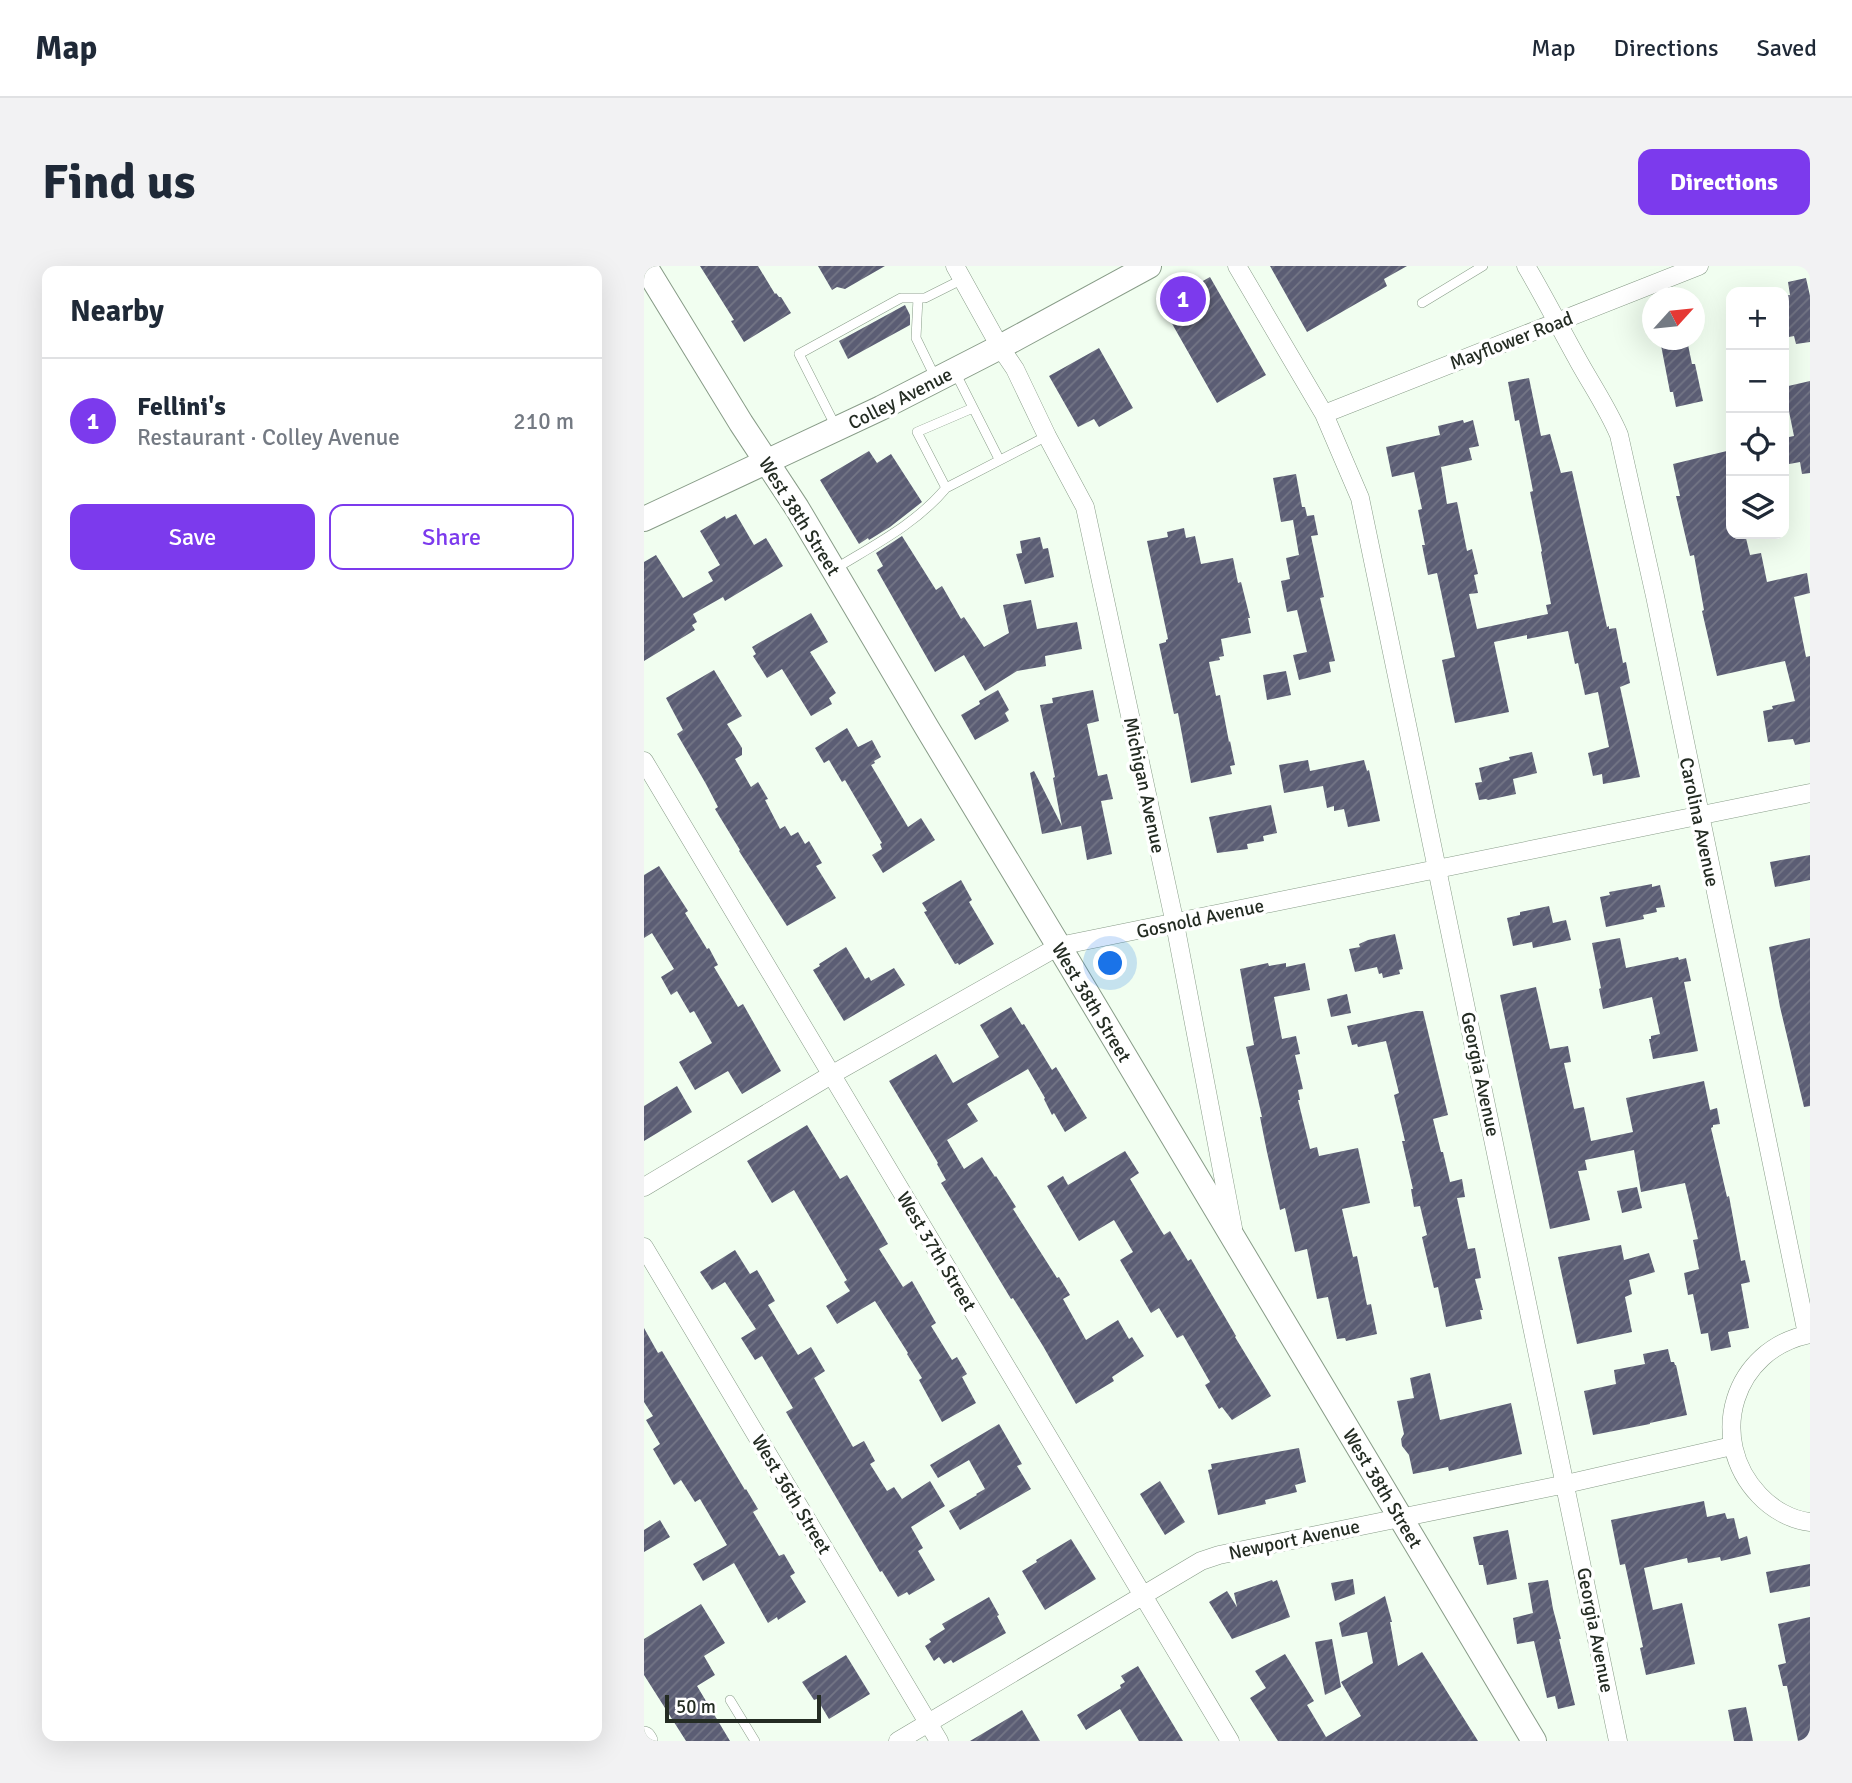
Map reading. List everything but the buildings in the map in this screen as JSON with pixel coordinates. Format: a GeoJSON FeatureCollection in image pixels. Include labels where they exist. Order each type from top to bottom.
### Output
{"type":"FeatureCollection","features":[{"type":"Feature","properties":{"kind":"main road","name":"West 38th Street"},"geometry":{"type":"LineString","coordinates":[[645,266],[741,423],[797,508],[926,728],[1534,1741]]}},
{"type":"Feature","properties":{"kind":"main road","name":"Colley Avenue"},"geometry":{"type":"LineString","coordinates":[[644,519],[837,430],[1000,347],[1149,266]]}},
{"type":"Feature","properties":{"kind":"street","name":"Georgia Avenue"},"geometry":{"type":"LineString","coordinates":[[1237,266],[1324,414],[1360,498],[1618,1741]]}},
{"type":"Feature","properties":{"kind":"street","name":"Carolina Avenue"},"geometry":{"type":"LineString","coordinates":[[1526,266],[1610,414],[1619,435],[1809,1334]]}},
{"type":"Feature","properties":{"kind":"street","name":"Mayflower Road"},"geometry":{"type":"LineString","coordinates":[[1324,414],[1699,266]]}},
{"type":"Feature","properties":{"kind":"street","name":"Michigan Avenue"},"geometry":{"type":"LineString","coordinates":[[959,273],[1000,347],[1016,369],[1047,436],[1085,507],[1175,924],[1235,1241]]}},
{"type":"Feature","properties":{"kind":"street","name":"West 37th Street"},"geometry":{"type":"LineString","coordinates":[[644,761],[1230,1741]]}},
{"type":"Feature","properties":{"kind":"street","name":"Gosnold Avenue"},"geometry":{"type":"LineString","coordinates":[[644,1187],[831,1075],[1059,946],[1810,793]]}},
{"type":"Feature","properties":{"kind":"street","name":"West 36th Street"},"geometry":{"type":"LineString","coordinates":[[644,1247],[939,1741]]}},
{"type":"Feature","properties":{"kind":"street"},"geometry":{"type":"LineString","coordinates":[[1809,1334],[1787,1341],[1753,1366],[1741,1384],[1734,1403],[1731,1424],[1732,1446],[1750,1486],[1783,1514],[1810,1522]]}},
{"type":"Feature","properties":{"kind":"street","name":"Newport Avenue"},"geometry":{"type":"LineString","coordinates":[[898,1741],[1201,1561],[1732,1446]]}},
{"type":"Feature","properties":{"kind":"lane"},"geometry":{"type":"LineString","coordinates":[[1422,303],[1477,267]]}},
{"type":"Feature","properties":{"kind":"lane"},"geometry":{"type":"LineString","coordinates":[[837,430],[799,354],[901,298],[925,298],[959,273]]}},
{"type":"Feature","properties":{"kind":"lane"},"geometry":{"type":"LineString","coordinates":[[918,298],[916,338],[973,408],[999,459]]}},
{"type":"Feature","properties":{"kind":"lane"},"geometry":{"type":"LineString","coordinates":[[946,488],[917,432],[973,408]]}},
{"type":"Feature","properties":{"kind":"lane"},"geometry":{"type":"LineString","coordinates":[[834,570],[911,522],[946,488],[1047,436]]}},
{"type":"Feature","properties":{"kind":"lane"},"geometry":{"type":"LineString","coordinates":[[730,1700],[755,1741]]}},
{"type":"Feature","properties":{"kind":"place","name":"Fellini's"},"geometry":{"type":"Point","coordinates":[1183,299]}}]}
